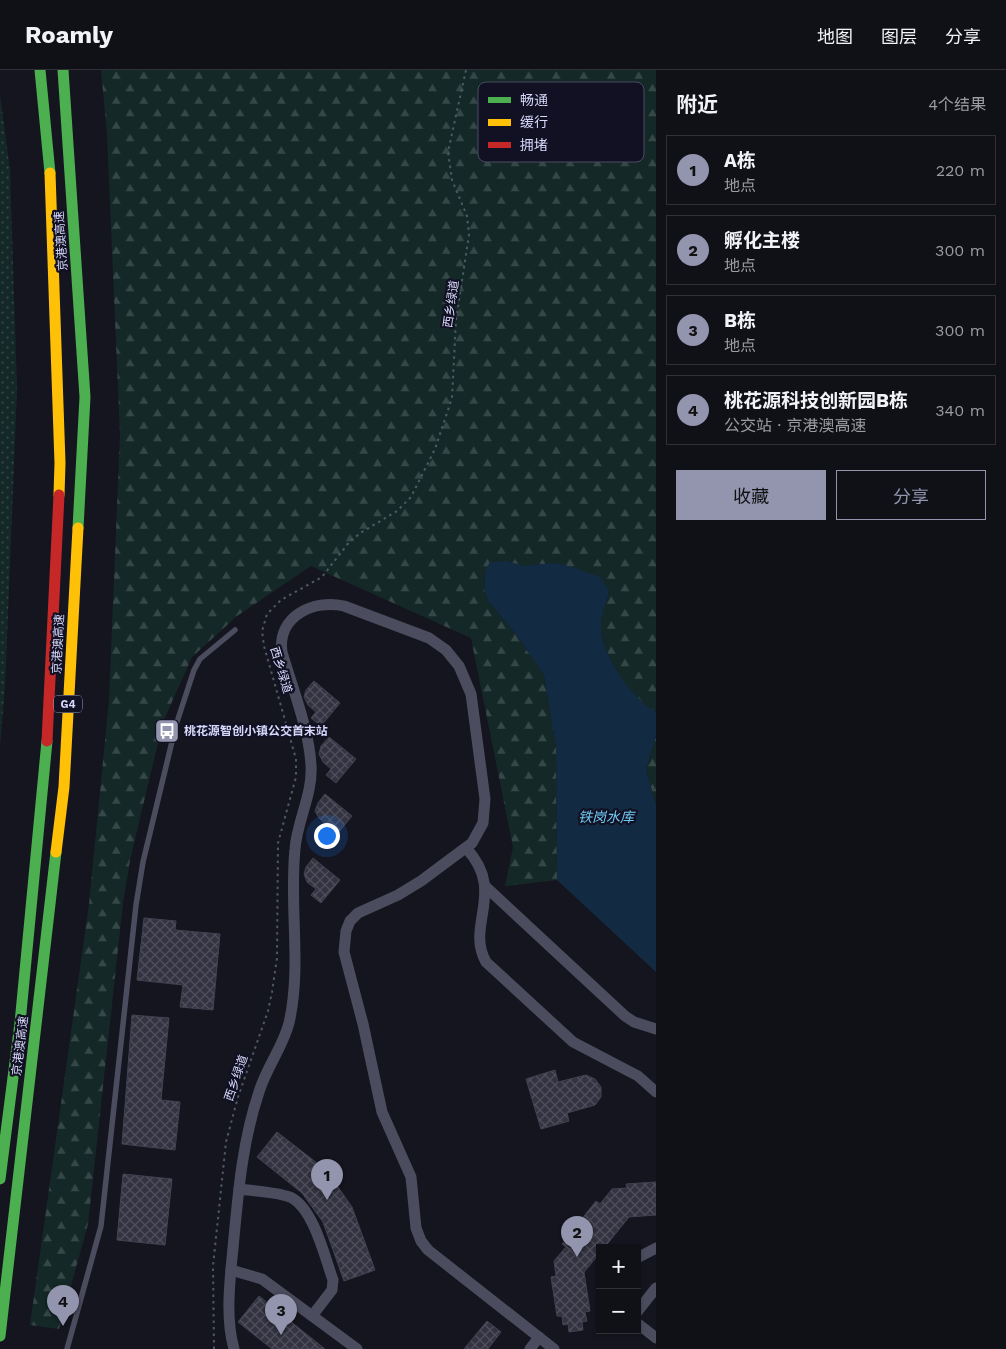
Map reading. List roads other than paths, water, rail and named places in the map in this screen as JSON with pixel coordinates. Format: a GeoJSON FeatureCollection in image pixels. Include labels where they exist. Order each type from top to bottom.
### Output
{"type":"FeatureCollection","features":[{"type":"Feature","properties":{"kind":"highway","name":"京港澳高速"},"geometry":{"type":"LineString","coordinates":[[0,1179],[20,1023],[50,705],[60,463],[52,188],[40,70]]}},
{"type":"Feature","properties":{"kind":"highway","name":"京港澳高速"},"geometry":{"type":"LineString","coordinates":[[0,1336],[64,787],[85,397],[62,70]]}},
{"type":"Feature","properties":{"kind":"street"},"geometry":{"type":"LineString","coordinates":[[234,1349],[230,1327],[231,1270],[238,1189],[247,1135],[259,1091],[288,1025],[292,1001],[294,862],[297,834],[310,788],[312,766],[309,745],[281,646],[282,635],[287,624],[300,612],[322,605],[344,606],[429,638],[446,650],[459,666],[470,694],[486,807],[481,830],[466,848],[398,895],[358,913],[350,921],[346,931],[344,952],[363,1024],[382,1112],[411,1177],[416,1228],[421,1241],[428,1250],[554,1349]]}},
{"type":"Feature","properties":{"kind":"street"},"geometry":{"type":"LineString","coordinates":[[466,848],[478,863],[486,887],[480,943],[486,962],[573,1042],[634,1073],[656,1092]]}},
{"type":"Feature","properties":{"kind":"street"},"geometry":{"type":"LineString","coordinates":[[486,887],[625,1016],[634,1022],[656,1029]]}},
{"type":"Feature","properties":{"kind":"street"},"geometry":{"type":"LineString","coordinates":[[238,1189],[291,1197],[299,1203],[312,1222],[333,1280],[332,1290],[312,1316]]}},
{"type":"Feature","properties":{"kind":"street"},"geometry":{"type":"LineString","coordinates":[[641,1256],[656,1248]]}},
{"type":"Feature","properties":{"kind":"street"},"geometry":{"type":"LineString","coordinates":[[231,1270],[262,1279],[357,1349]]}},
{"type":"Feature","properties":{"kind":"street"},"geometry":{"type":"LineString","coordinates":[[641,1307],[656,1288]]}},
{"type":"Feature","properties":{"kind":"street"},"geometry":{"type":"LineString","coordinates":[[641,1326],[656,1338]]}},
{"type":"Feature","properties":{"kind":"street"},"geometry":{"type":"LineString","coordinates":[[530,1349],[539,1337]]}},
{"type":"Feature","properties":{"kind":"lane"},"geometry":{"type":"LineString","coordinates":[[67,1349],[101,1226],[136,905],[143,862],[176,725],[194,670],[200,659],[235,630]]}},
{"type":"Feature","properties":{"kind":"water","name":"铁岗水库"},"geometry":{"type":"Polygon","coordinates":[[[506,561],[523,566],[553,563],[569,566],[600,577],[609,591],[601,625],[607,652],[629,688],[656,712],[656,736],[646,769],[656,806],[656,972],[557,880],[556,748],[544,675],[515,633],[488,601],[484,588],[485,572],[490,562],[506,561]]]}},
{"type":"Feature","properties":{"kind":"place","name":"桃花源智创小镇公交首末站"},"geometry":{"type":"Point","coordinates":[167,731]}},
{"type":"Feature","properties":{"kind":"place","name":"A栋"},"geometry":{"type":"Point","coordinates":[327,1200]}},
{"type":"Feature","properties":{"kind":"place","name":"孵化主楼"},"geometry":{"type":"Point","coordinates":[577,1257]}},
{"type":"Feature","properties":{"kind":"place","name":"桃花源科技创新园B栋"},"geometry":{"type":"Point","coordinates":[63,1326]}},
{"type":"Feature","properties":{"kind":"place","name":"B栋"},"geometry":{"type":"Point","coordinates":[281,1335]}}]}
